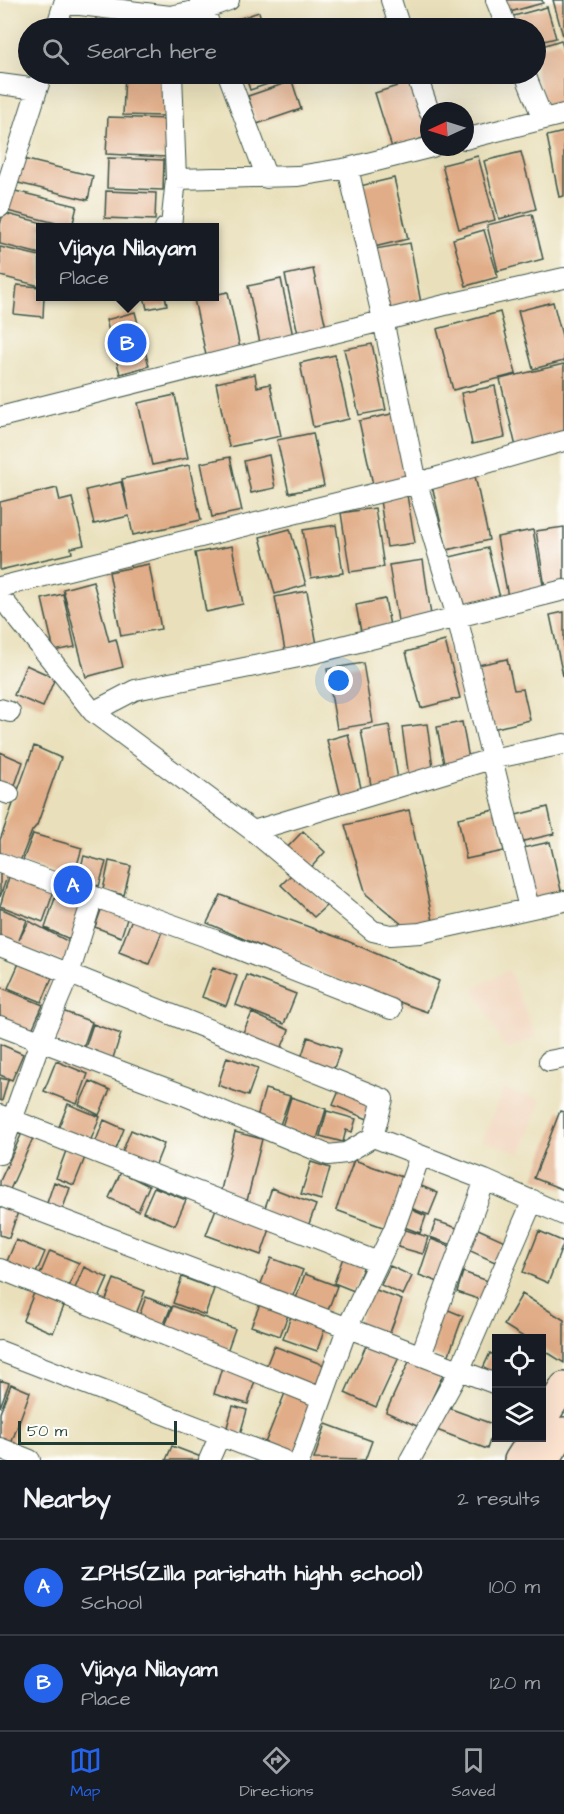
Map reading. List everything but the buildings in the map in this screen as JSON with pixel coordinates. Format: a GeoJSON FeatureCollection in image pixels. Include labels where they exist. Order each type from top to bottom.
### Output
{"type":"FeatureCollection","features":[{"type":"Feature","properties":{"kind":"main road"},"geometry":{"type":"LineString","coordinates":[[546,1460],[564,1431]]}},
{"type":"Feature","properties":{"kind":"main road"},"geometry":{"type":"LineString","coordinates":[[518,1460],[529,1442]]}},
{"type":"Feature","properties":{"kind":"street"},"geometry":{"type":"LineString","coordinates":[[59,18],[64,1],[170,15],[202,5],[230,0]]}},
{"type":"Feature","properties":{"kind":"street"},"geometry":{"type":"LineString","coordinates":[[391,0],[397,18]]}},
{"type":"Feature","properties":{"kind":"street"},"geometry":{"type":"LineString","coordinates":[[496,0],[503,18]]}},
{"type":"Feature","properties":{"kind":"street"},"geometry":{"type":"LineString","coordinates":[[0,84],[18,83]]}},
{"type":"Feature","properties":{"kind":"street"},"geometry":{"type":"LineString","coordinates":[[0,207],[7,159],[38,84]]}},
{"type":"Feature","properties":{"kind":"street"},"geometry":{"type":"LineString","coordinates":[[171,223],[176,179],[172,84]]}},
{"type":"Feature","properties":{"kind":"street"},"geometry":{"type":"LineString","coordinates":[[232,84],[267,178]]}},
{"type":"Feature","properties":{"kind":"street"},"geometry":{"type":"LineString","coordinates":[[420,84],[426,102]]}},
{"type":"Feature","properties":{"kind":"street"},"geometry":{"type":"LineString","coordinates":[[529,84],[543,119]]}},
{"type":"Feature","properties":{"kind":"street"},"geometry":{"type":"LineString","coordinates":[[474,137],[564,114]]}},
{"type":"Feature","properties":{"kind":"street"},"geometry":{"type":"LineString","coordinates":[[176,179],[298,176],[348,168],[420,150]]}},
{"type":"Feature","properties":{"kind":"street"},"geometry":{"type":"LineString","coordinates":[[348,168],[384,320],[417,483],[457,617],[529,908]]}},
{"type":"Feature","properties":{"kind":"street"},"geometry":{"type":"LineString","coordinates":[[0,417],[384,320],[564,278]]}},
{"type":"Feature","properties":{"kind":"street"},"geometry":{"type":"LineString","coordinates":[[0,587],[417,483],[564,441]]}},
{"type":"Feature","properties":{"kind":"street"},"geometry":{"type":"LineString","coordinates":[[93,712],[135,690],[299,657],[564,590]]}},
{"type":"Feature","properties":{"kind":"street"},"geometry":{"type":"LineString","coordinates":[[0,602],[8,605],[93,712],[253,831],[373,931],[390,935],[420,933],[564,901]]}},
{"type":"Feature","properties":{"kind":"street"},"geometry":{"type":"LineString","coordinates":[[253,831],[491,759],[564,744]]}},
{"type":"Feature","properties":{"kind":"street"},"geometry":{"type":"LineString","coordinates":[[0,863],[214,940],[391,1009]]}},
{"type":"Feature","properties":{"kind":"street"},"geometry":{"type":"LineString","coordinates":[[0,1154],[7,1117],[69,974],[93,897]]}},
{"type":"Feature","properties":{"kind":"street"},"geometry":{"type":"LineString","coordinates":[[0,946],[383,1099],[373,1137],[346,1153],[328,1155],[184,1095],[0,1026]]}},
{"type":"Feature","properties":{"kind":"street"},"geometry":{"type":"LineString","coordinates":[[7,1117],[378,1262]]}},
{"type":"Feature","properties":{"kind":"street"},"geometry":{"type":"LineString","coordinates":[[373,1137],[485,1180],[564,1215]]}},
{"type":"Feature","properties":{"kind":"street"},"geometry":{"type":"LineString","coordinates":[[300,1460],[348,1326],[393,1229],[420,1156]]}},
{"type":"Feature","properties":{"kind":"street"},"geometry":{"type":"LineString","coordinates":[[422,1355],[485,1180]]}},
{"type":"Feature","properties":{"kind":"street"},"geometry":{"type":"LineString","coordinates":[[0,1196],[492,1382]]}},
{"type":"Feature","properties":{"kind":"street"},"geometry":{"type":"LineString","coordinates":[[410,1460],[460,1369],[533,1200]]}},
{"type":"Feature","properties":{"kind":"street"},"geometry":{"type":"LineString","coordinates":[[0,1269],[322,1398]]}},
{"type":"Feature","properties":{"kind":"street"},"geometry":{"type":"LineString","coordinates":[[0,1351],[284,1460]]}},
{"type":"Feature","properties":{"kind":"street"},"geometry":{"type":"LineString","coordinates":[[209,1460],[220,1435]]}},
{"type":"Feature","properties":{"kind":"street"},"geometry":{"type":"LineString","coordinates":[[0,1448],[30,1460]]}},
{"type":"Feature","properties":{"kind":"shaded area"},"geometry":{"type":"Polygon","coordinates":[[[509,970],[536,1037],[506,1050],[474,988],[509,970]]]}},
{"type":"Feature","properties":{"kind":"shaded area"},"geometry":{"type":"Polygon","coordinates":[[[503,1089],[541,1100],[521,1154],[483,1140],[503,1089]]]}},
{"type":"Feature","properties":{"kind":"place","name":"Vijaya Nilayam"},"geometry":{"type":"Point","coordinates":[127,343]}},
{"type":"Feature","properties":{"kind":"place","name":"ZPHS(Zilla parishath highh school)"},"geometry":{"type":"Point","coordinates":[73,885]}}]}
